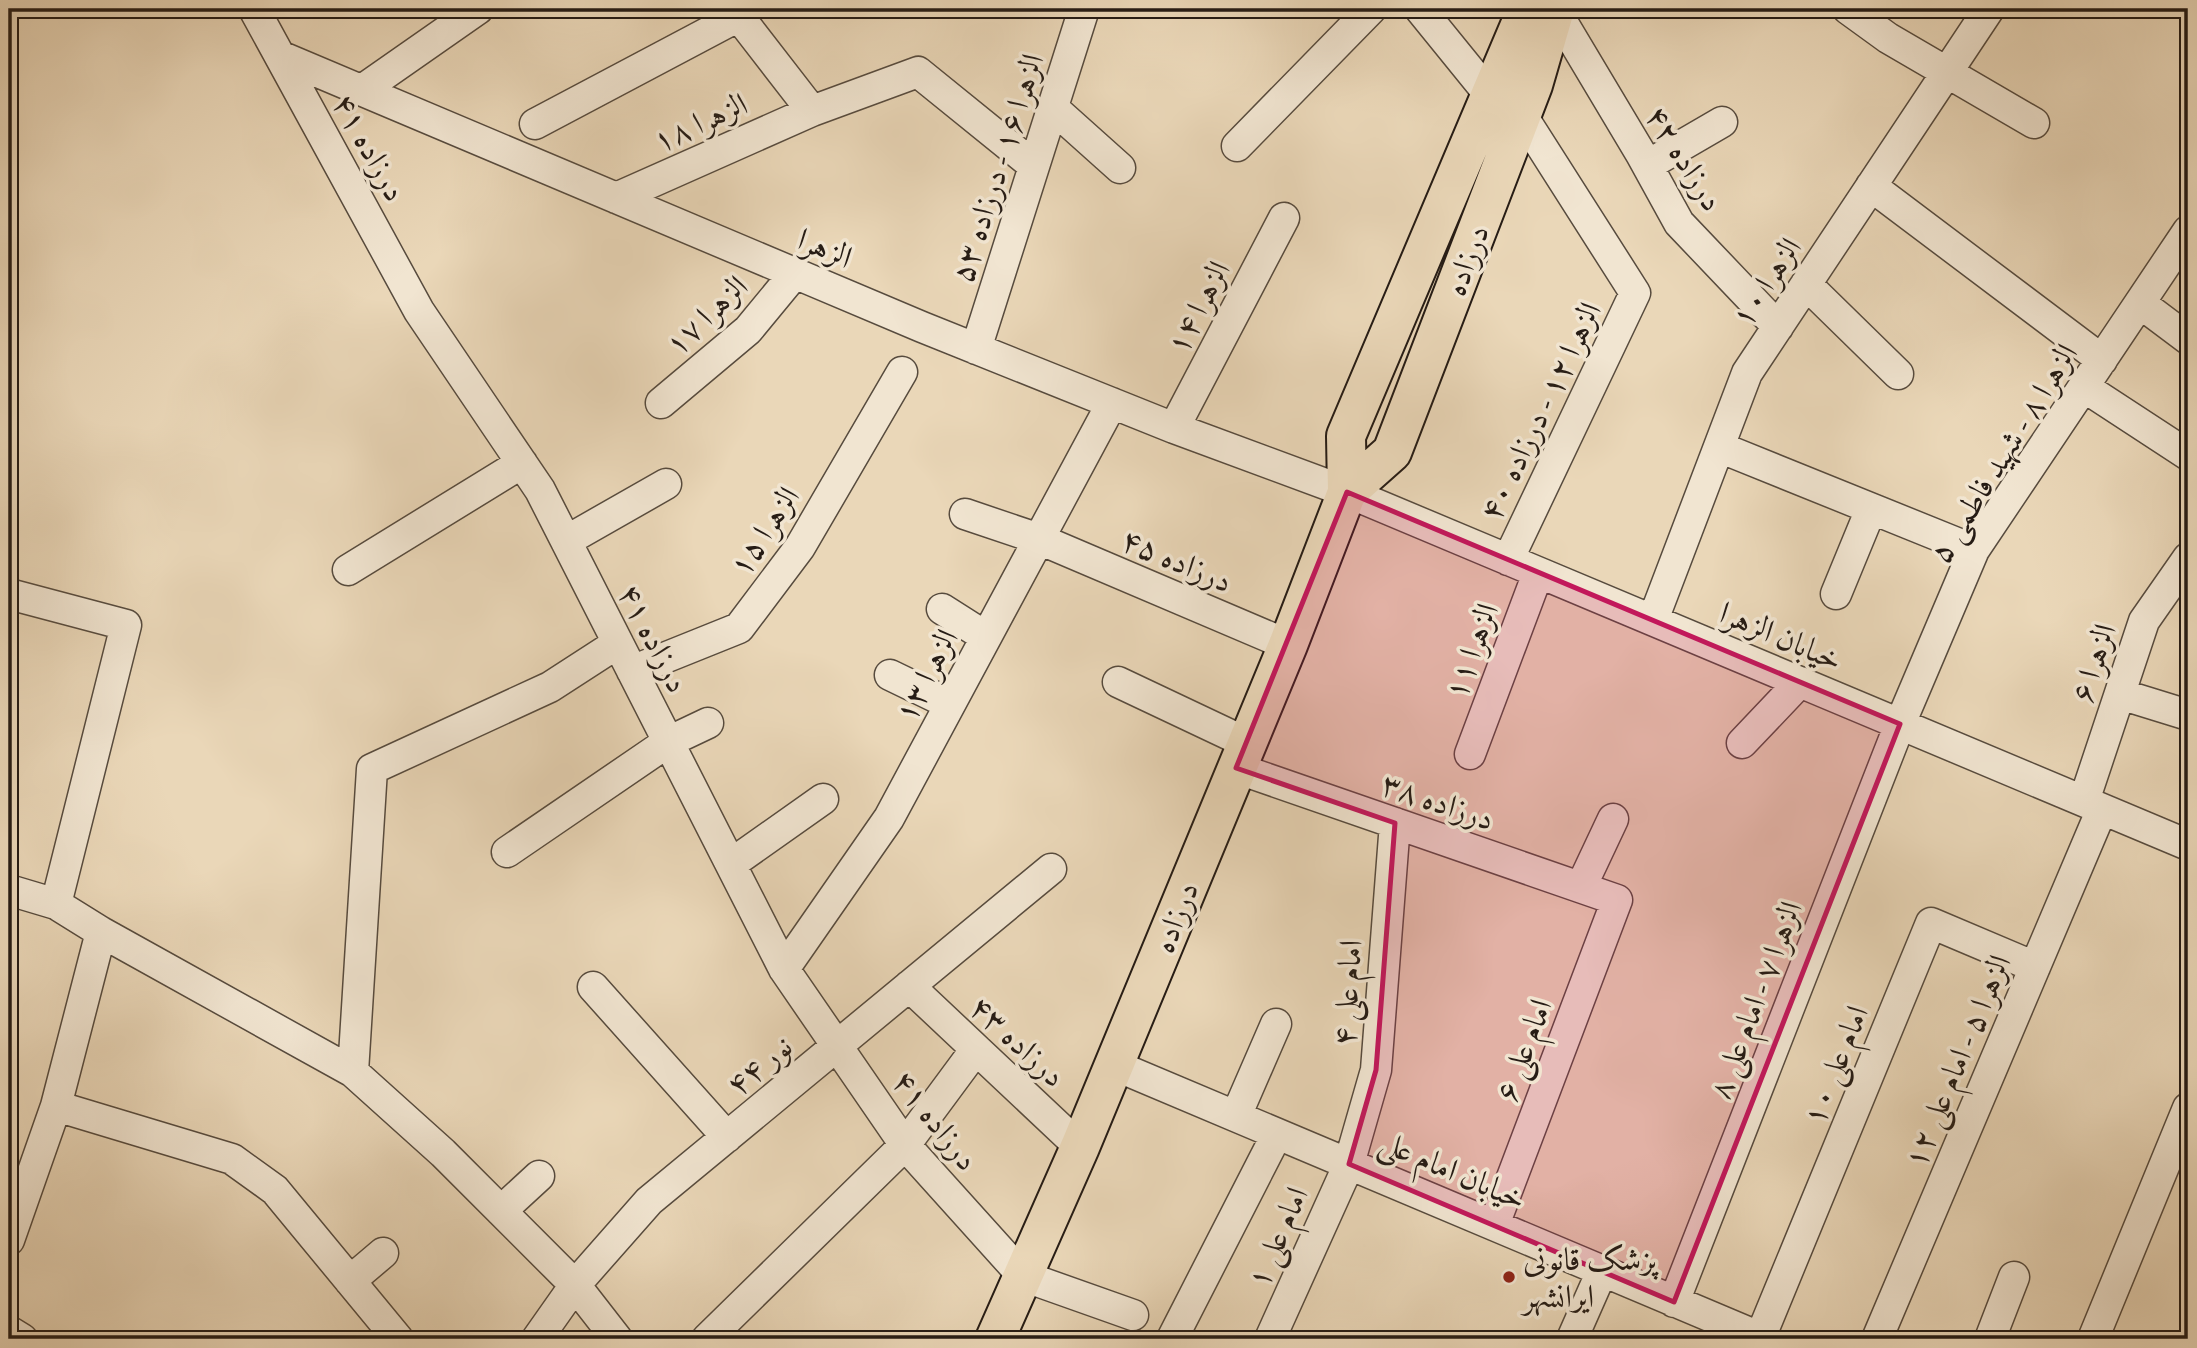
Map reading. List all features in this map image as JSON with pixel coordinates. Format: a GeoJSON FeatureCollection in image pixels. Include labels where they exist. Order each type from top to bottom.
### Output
{"type":"FeatureCollection","features":[{"type":"Feature","properties":{"kind":"main road","name":"درزاده"},"geometry":{"type":"LineString","coordinates":[[995,1339],[1080,1147],[1288,645],[1347,492],[1346,436],[1527,9]]}},
{"type":"Feature","properties":{"kind":"main road","name":"درزاده"},"geometry":{"type":"LineString","coordinates":[[1347,492],[1392,452],[1533,85],[1555,9]]}},
{"type":"Feature","properties":{"kind":"street","name":"درزاده ۴۱"},"geometry":{"type":"LineString","coordinates":[[254,9],[419,311],[540,490],[784,969],[905,1145],[1023,1276]]}},
{"type":"Feature","properties":{"kind":"street"},"geometry":{"type":"LineString","coordinates":[[362,90],[478,9]]}},
{"type":"Feature","properties":{"kind":"street","name":"الزهرا ۱۶ - درزاده ۵۳"},"geometry":{"type":"LineString","coordinates":[[976,349],[1084,9]]}},
{"type":"Feature","properties":{"kind":"street"},"geometry":{"type":"LineString","coordinates":[[1237,146],[1371,9]]}},
{"type":"Feature","properties":{"kind":"street"},"geometry":{"type":"LineString","coordinates":[[1420,9],[1489,94],[1521,114]]}},
{"type":"Feature","properties":{"kind":"street","name":"درزاده ۴۲"},"geometry":{"type":"LineString","coordinates":[[1555,9],[1648,165],[1679,223],[1778,327]]}},
{"type":"Feature","properties":{"kind":"street"},"geometry":{"type":"LineString","coordinates":[[1848,9],[1888,38],[2034,123]]}},
{"type":"Feature","properties":{"kind":"street","name":"الزهرا ۱۰"},"geometry":{"type":"LineString","coordinates":[[1653,621],[1747,373],[1989,9]]}},
{"type":"Feature","properties":{"kind":"street"},"geometry":{"type":"LineString","coordinates":[[536,124],[736,13],[812,111]]}},
{"type":"Feature","properties":{"kind":"street","name":"الزهرا"},"geometry":{"type":"LineString","coordinates":[[280,55],[976,349],[1174,428],[1347,492]]}},
{"type":"Feature","properties":{"kind":"street","name":"الزهرا ۱۸"},"geometry":{"type":"LineString","coordinates":[[616,198],[812,111],[918,72],[1034,166]]}},
{"type":"Feature","properties":{"kind":"street"},"geometry":{"type":"LineString","coordinates":[[1053,108],[1120,168]]}},
{"type":"Feature","properties":{"kind":"street","name":"الزهرا ۱۲ - درزاده ۴۰"},"geometry":{"type":"LineString","coordinates":[[1508,560],[1635,293],[1521,114]]}},
{"type":"Feature","properties":{"kind":"street"},"geometry":{"type":"LineString","coordinates":[[1648,165],[1722,122]]}},
{"type":"Feature","properties":{"kind":"street"},"geometry":{"type":"LineString","coordinates":[[1871,186],[2102,360]]}},
{"type":"Feature","properties":{"kind":"street","name":"الزهرا ۱۴"},"geometry":{"type":"LineString","coordinates":[[1174,428],[1284,218]]}},
{"type":"Feature","properties":{"kind":"street","name":"الزهرا ۸ - شهید فاطمی ۵"},"geometry":{"type":"LineString","coordinates":[[1900,724],[1974,550],[2188,231]]}},
{"type":"Feature","properties":{"kind":"street","name":"الزهرا ۱۷"},"geometry":{"type":"LineString","coordinates":[[661,403],[748,330],[795,273]]}},
{"type":"Feature","properties":{"kind":"street"},"geometry":{"type":"LineString","coordinates":[[1806,284],[1898,374]]}},
{"type":"Feature","properties":{"kind":"street"},"geometry":{"type":"LineString","coordinates":[[2140,303],[2188,339]]}},
{"type":"Feature","properties":{"kind":"street","name":"الزهرا ۱۵"},"geometry":{"type":"LineString","coordinates":[[632,671],[739,628],[800,547],[902,372]]}},
{"type":"Feature","properties":{"kind":"street"},"geometry":{"type":"LineString","coordinates":[[2084,387],[2188,455]]}},
{"type":"Feature","properties":{"kind":"street","name":"الزهرا ۱۳"},"geometry":{"type":"LineString","coordinates":[[784,969],[889,818],[1112,403]]}},
{"type":"Feature","properties":{"kind":"street"},"geometry":{"type":"LineString","coordinates":[[1718,447],[1974,550]]}},
{"type":"Feature","properties":{"kind":"street"},"geometry":{"type":"LineString","coordinates":[[348,570],[522,463]]}},
{"type":"Feature","properties":{"kind":"street"},"geometry":{"type":"LineString","coordinates":[[566,541],[666,484]]}},
{"type":"Feature","properties":{"kind":"street","name":"خیابان الزهرا"},"geometry":{"type":"LineString","coordinates":[[1347,492],[2188,845]]}},
{"type":"Feature","properties":{"kind":"street"},"geometry":{"type":"LineString","coordinates":[[1836,594],[1871,509]]}},
{"type":"Feature","properties":{"kind":"street","name":"درزاده ۴۵"},"geometry":{"type":"LineString","coordinates":[[965,513],[1039,539],[1288,645]]}},
{"type":"Feature","properties":{"kind":"street","name":"الزهرا ۶"},"geometry":{"type":"LineString","coordinates":[[2093,805],[2120,694],[2144,621],[2188,558]]}},
{"type":"Feature","properties":{"kind":"street","name":"الزهرا ۱۱"},"geometry":{"type":"LineString","coordinates":[[1470,754],[1538,573]]}},
{"type":"Feature","properties":{"kind":"street"},"geometry":{"type":"LineString","coordinates":[[9,594],[126,625],[56,904]]}},
{"type":"Feature","properties":{"kind":"street"},"geometry":{"type":"LineString","coordinates":[[942,609],[986,637]]}},
{"type":"Feature","properties":{"kind":"street"},"geometry":{"type":"LineString","coordinates":[[353,1072],[372,769],[550,687],[618,643]]}},
{"type":"Feature","properties":{"kind":"street"},"geometry":{"type":"LineString","coordinates":[[890,676],[950,704]]}},
{"type":"Feature","properties":{"kind":"street","name":"درزاده ۳۸"},"geometry":{"type":"LineString","coordinates":[[1118,682],[1242,755],[1395,823],[1617,900]]}},
{"type":"Feature","properties":{"kind":"street"},"geometry":{"type":"LineString","coordinates":[[1742,743],[1800,682]]}},
{"type":"Feature","properties":{"kind":"street"},"geometry":{"type":"LineString","coordinates":[[2120,694],[2188,715]]}},
{"type":"Feature","properties":{"kind":"street"},"geometry":{"type":"LineString","coordinates":[[507,852],[668,742],[708,723]]}},
{"type":"Feature","properties":{"kind":"street","name":"الزهرا ۷ - امام علی ۸"},"geometry":{"type":"LineString","coordinates":[[1674,1301],[1900,724]]}},
{"type":"Feature","properties":{"kind":"street"},"geometry":{"type":"LineString","coordinates":[[731,864],[823,799]]}},
{"type":"Feature","properties":{"kind":"street","name":"الزهرا ۵ - امام علی ۱۲"},"geometry":{"type":"LineString","coordinates":[[1877,1339],[2035,967],[2093,805]]}},
{"type":"Feature","properties":{"kind":"street"},"geometry":{"type":"LineString","coordinates":[[1581,887],[1613,819]]}},
{"type":"Feature","properties":{"kind":"street","name":"امام علی ۴"},"geometry":{"type":"LineString","coordinates":[[1349,1164],[1376,1070],[1395,823]]}},
{"type":"Feature","properties":{"kind":"street","name":"نور ۴۴"},"geometry":{"type":"LineString","coordinates":[[537,1339],[575,1285],[649,1200],[1051,869]]}},
{"type":"Feature","properties":{"kind":"street"},"geometry":{"type":"LineString","coordinates":[[9,890],[56,904],[101,932],[353,1072],[443,1153],[575,1285],[617,1339]]}},
{"type":"Feature","properties":{"kind":"street","name":"امام علی ۶"},"geometry":{"type":"LineString","coordinates":[[1494,1226],[1617,900]]}},
{"type":"Feature","properties":{"kind":"street","name":"امام علی ۱۰"},"geometry":{"type":"LineString","coordinates":[[1747,1336],[1931,923],[2035,967]]}},
{"type":"Feature","properties":{"kind":"street"},"geometry":{"type":"LineString","coordinates":[[9,1240],[57,1106],[101,932]]}},
{"type":"Feature","properties":{"kind":"street","name":"درزاده ۴۳"},"geometry":{"type":"LineString","coordinates":[[909,986],[1080,1147]]}},
{"type":"Feature","properties":{"kind":"street"},"geometry":{"type":"LineString","coordinates":[[593,988],[727,1137]]}},
{"type":"Feature","properties":{"kind":"street"},"geometry":{"type":"LineString","coordinates":[[1236,1116],[1276,1024]]}},
{"type":"Feature","properties":{"kind":"street"},"geometry":{"type":"LineString","coordinates":[[715,1336],[905,1145],[976,1049]]}},
{"type":"Feature","properties":{"kind":"street","name":"خیابان امام علی"},"geometry":{"type":"LineString","coordinates":[[1114,1065],[1674,1301],[1747,1336]]}},
{"type":"Feature","properties":{"kind":"street"},"geometry":{"type":"LineString","coordinates":[[57,1106],[232,1159],[275,1190],[398,1339]]}},
{"type":"Feature","properties":{"kind":"street"},"geometry":{"type":"LineString","coordinates":[[2093,1339],[2188,1108]]}},
{"type":"Feature","properties":{"kind":"street"},"geometry":{"type":"LineString","coordinates":[[1172,1339],[1277,1134]]}},
{"type":"Feature","properties":{"kind":"street","name":"امام علی ۱"},"geometry":{"type":"LineString","coordinates":[[1270,1339],[1349,1164]]}},
{"type":"Feature","properties":{"kind":"street"},"geometry":{"type":"LineString","coordinates":[[501,1211],[539,1176]]}},
{"type":"Feature","properties":{"kind":"street"},"geometry":{"type":"LineString","coordinates":[[350,1281],[383,1253]]}},
{"type":"Feature","properties":{"kind":"street"},"geometry":{"type":"LineString","coordinates":[[1572,1339],[1601,1271]]}},
{"type":"Feature","properties":{"kind":"street"},"geometry":{"type":"LineString","coordinates":[[1023,1276],[1132,1315]]}},
{"type":"Feature","properties":{"kind":"street"},"geometry":{"type":"LineString","coordinates":[[1990,1339],[2014,1277]]}},
{"type":"Feature","properties":{"kind":"street"},"geometry":{"type":"LineString","coordinates":[[9,1331],[22,1339]]}},
{"type":"Feature","properties":{"kind":"highlighted area"},"geometry":{"type":"Polygon","coordinates":[[[1347,492],[1900,724],[1674,1302],[1349,1164],[1376,1070],[1395,823],[1236,768],[1347,492]]]}},
{"type":"Feature","properties":{"kind":"place","name":"پزشک قانونی ایرانشهر"},"geometry":{"type":"Point","coordinates":[1509,1277]}}]}
